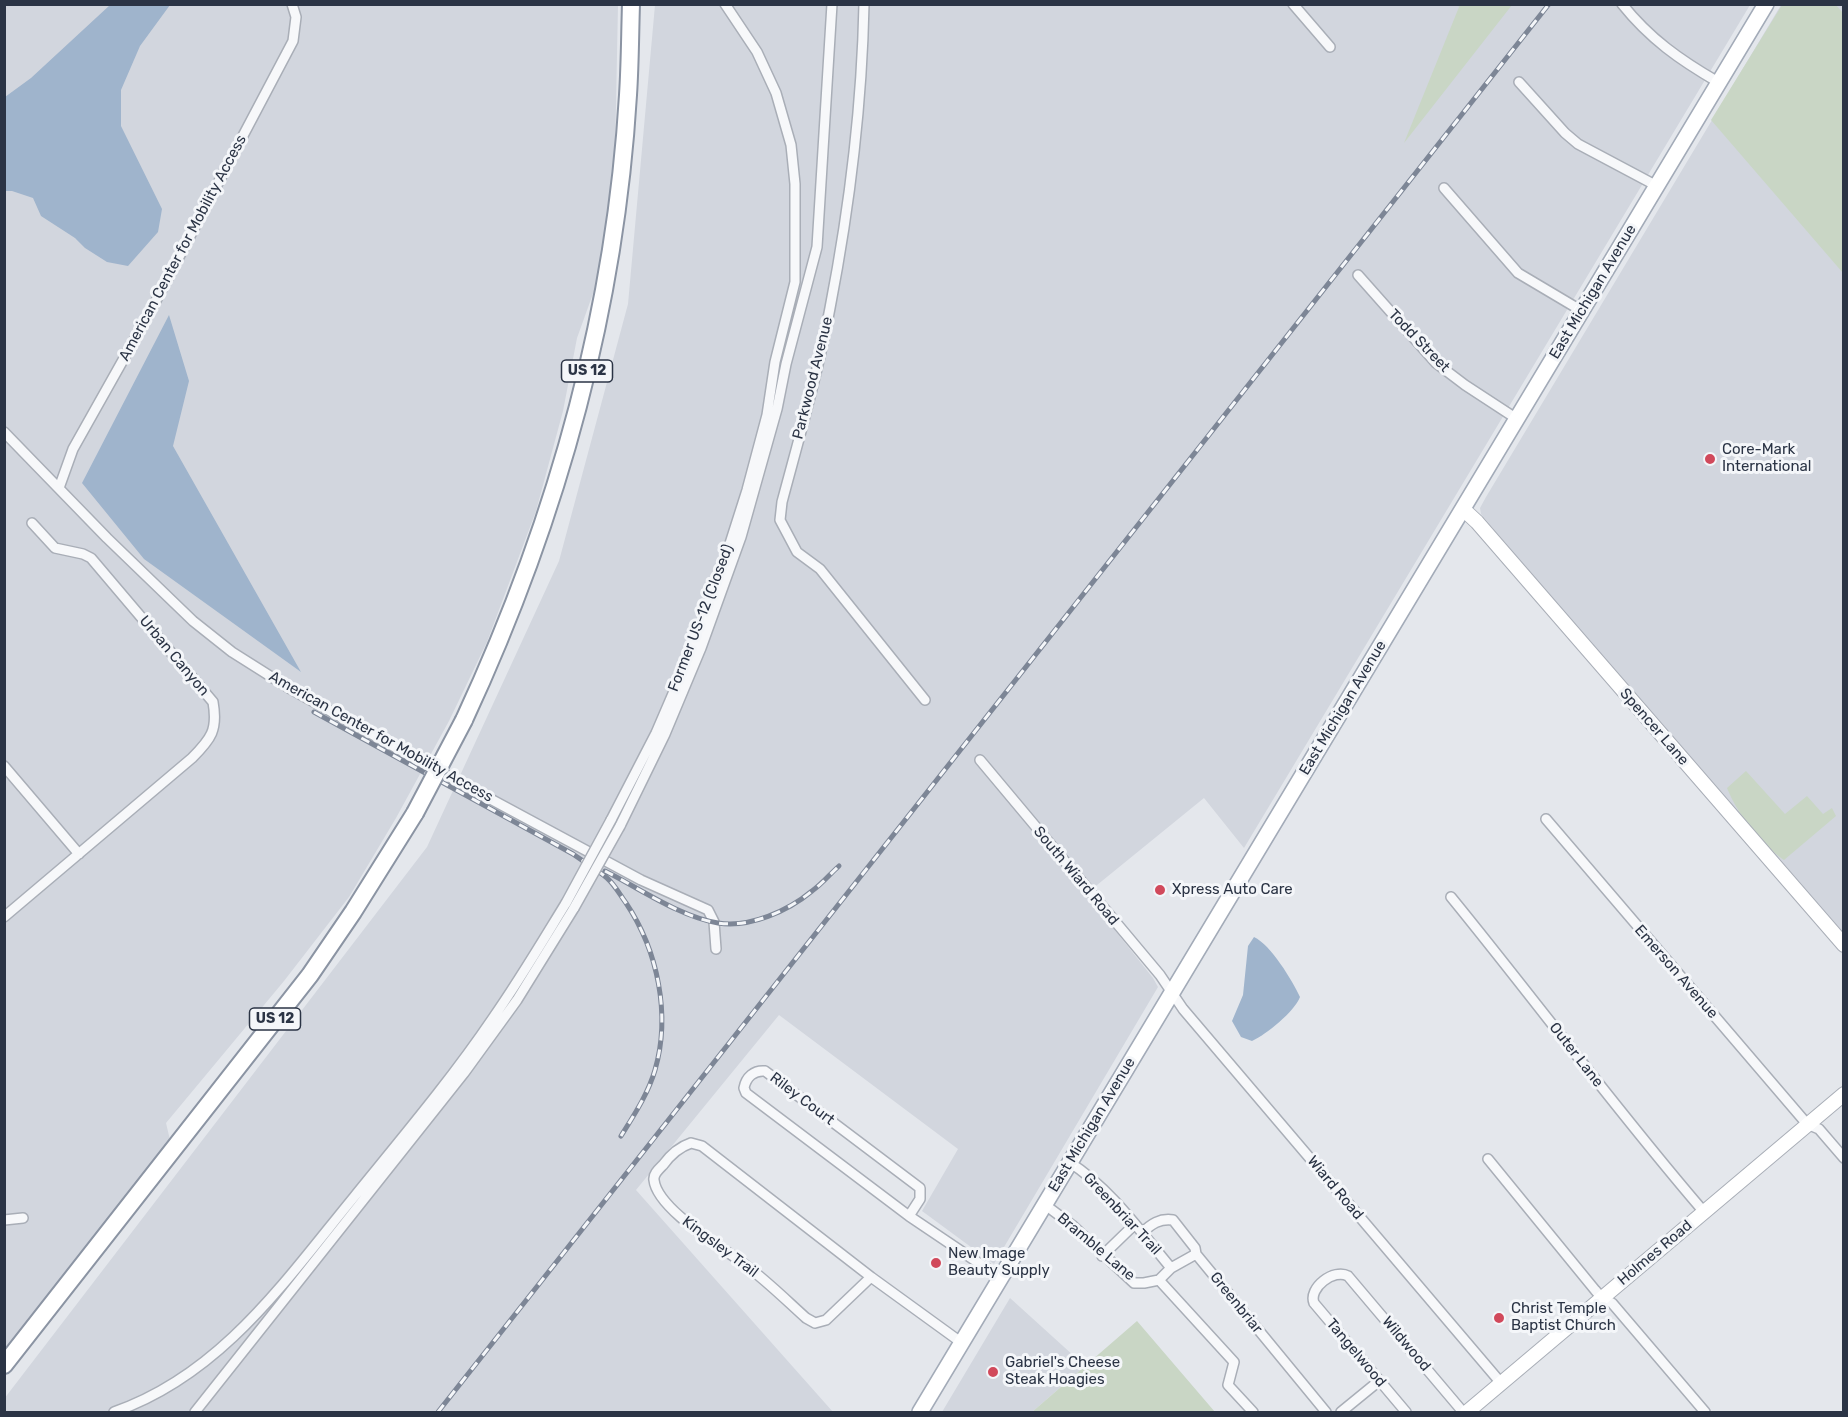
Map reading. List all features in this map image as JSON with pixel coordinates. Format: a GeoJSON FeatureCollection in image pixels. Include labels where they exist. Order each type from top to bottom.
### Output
{"type":"FeatureCollection","features":[{"type":"Feature","properties":{"kind":"highway","name":"US 12"},"geometry":{"type":"LineString","coordinates":[[4,1365],[310,975],[353,912],[415,813],[464,720],[494,656],[555,491],[593,347],[608,266],[619,187],[628,96],[631,4]]}},
{"type":"Feature","properties":{"kind":"main road","name":"East Michigan Avenue"},"geometry":{"type":"LineString","coordinates":[[920,1413],[1170,993],[1766,4]]}},
{"type":"Feature","properties":{"kind":"street","name":"American Center for Mobility Access"},"geometry":{"type":"LineString","coordinates":[[59,489],[73,449],[150,312],[293,41],[296,17],[292,4]]}},
{"type":"Feature","properties":{"kind":"street","name":"Former US-12 (Closed)"},"geometry":{"type":"LineString","coordinates":[[570,906],[610,820],[656,733],[718,581],[747,490],[769,407],[776,362],[795,282],[795,184],[790,146],[776,93],[757,52],[725,4]]}},
{"type":"Feature","properties":{"kind":"street"},"geometry":{"type":"LineString","coordinates":[[114,1413],[134,1406],[179,1381],[212,1358],[267,1304],[461,1062],[570,906],[621,826],[665,734],[701,648],[741,537],[772,429],[786,364],[817,247],[832,4]]}},
{"type":"Feature","properties":{"kind":"street","name":"Parkwood Avenue"},"geometry":{"type":"LineString","coordinates":[[864,4],[856,122],[845,218],[832,298],[782,502],[780,520],[797,552],[820,569],[925,700]]}},
{"type":"Feature","properties":{"kind":"street"},"geometry":{"type":"LineString","coordinates":[[1293,4],[1330,47]]}},
{"type":"Feature","properties":{"kind":"street"},"geometry":{"type":"LineString","coordinates":[[1622,4],[1641,27],[1670,52],[1718,82]]}},
{"type":"Feature","properties":{"kind":"street"},"geometry":{"type":"LineString","coordinates":[[1519,82],[1565,133],[1578,144],[1657,186]]}},
{"type":"Feature","properties":{"kind":"street"},"geometry":{"type":"LineString","coordinates":[[1444,188],[1518,273],[1582,311]]}},
{"type":"Feature","properties":{"kind":"street","name":"Todd Street"},"geometry":{"type":"LineString","coordinates":[[1358,275],[1436,363],[1517,419]]}},
{"type":"Feature","properties":{"kind":"street","name":"American Center for Mobility Access"},"geometry":{"type":"LineString","coordinates":[[4,432],[193,621],[232,652],[289,688],[418,760],[641,880],[708,910],[714,922],[716,949]]}},
{"type":"Feature","properties":{"kind":"street","name":"Spencer Lane"},"geometry":{"type":"LineString","coordinates":[[1463,509],[1477,522],[1844,945]]}},
{"type":"Feature","properties":{"kind":"street","name":"Urban Canyon"},"geometry":{"type":"LineString","coordinates":[[4,917],[192,758],[208,741],[214,728],[215,715],[213,702],[92,558],[55,548],[32,523]]}},
{"type":"Feature","properties":{"kind":"street","name":"South Wiard Road"},"geometry":{"type":"LineString","coordinates":[[980,760],[1160,975],[1170,993]]}},
{"type":"Feature","properties":{"kind":"street"},"geometry":{"type":"LineString","coordinates":[[4,766],[79,854]]}},
{"type":"Feature","properties":{"kind":"street","name":"Emerson Avenue"},"geometry":{"type":"LineString","coordinates":[[1546,819],[1807,1124],[1819,1129],[1844,1158]]}},
{"type":"Feature","properties":{"kind":"street","name":"Outer Lane"},"geometry":{"type":"LineString","coordinates":[[1450,897],[1524,987],[1577,1058],[1704,1212]]}},
{"type":"Feature","properties":{"kind":"street"},"geometry":{"type":"LineString","coordinates":[[195,1413],[465,1073],[517,1000],[570,906]]}},
{"type":"Feature","properties":{"kind":"street","name":"Wiard Road"},"geometry":{"type":"LineString","coordinates":[[1170,993],[1501,1383]]}},
{"type":"Feature","properties":{"kind":"street","name":"Riley Court"},"geometry":{"type":"LineString","coordinates":[[909,1216],[920,1199],[920,1188],[765,1071],[759,1071],[748,1078],[744,1088],[746,1093],[909,1216],[1001,1278]]}},
{"type":"Feature","properties":{"kind":"street","name":"Holmes Road"},"geometry":{"type":"LineString","coordinates":[[1465,1413],[1844,1094]]}},
{"type":"Feature","properties":{"kind":"street","name":"Kingsley Trail"},"geometry":{"type":"LineString","coordinates":[[871,1277],[826,1320],[815,1323],[806,1318],[745,1264],[687,1224],[668,1206],[654,1182],[654,1176],[670,1155],[684,1145],[691,1143],[702,1146],[871,1277],[962,1343]]}},
{"type":"Feature","properties":{"kind":"street"},"geometry":{"type":"LineString","coordinates":[[1488,1159],[1602,1298],[1612,1304],[1705,1413]]}},
{"type":"Feature","properties":{"kind":"street","name":"Greenbriar Trail"},"geometry":{"type":"LineString","coordinates":[[1070,1162],[1083,1170],[1104,1190],[1171,1268]]}},
{"type":"Feature","properties":{"kind":"street","name":"Bramble Lane"},"geometry":{"type":"LineString","coordinates":[[1044,1204],[1072,1225],[1102,1256],[1134,1283],[1159,1280],[1234,1362],[1228,1385],[1253,1413]]}},
{"type":"Feature","properties":{"kind":"street"},"geometry":{"type":"LineString","coordinates":[[4,1220],[23,1218]]}},
{"type":"Feature","properties":{"kind":"street","name":"Greenbriar"},"geometry":{"type":"LineString","coordinates":[[1142,1233],[1157,1221],[1165,1218],[1173,1220],[1190,1240],[1196,1254],[1326,1413]]}},
{"type":"Feature","properties":{"kind":"street"},"geometry":{"type":"LineString","coordinates":[[1102,1256],[1135,1224]]}},
{"type":"Feature","properties":{"kind":"street","name":"Greenbriar Trail"},"geometry":{"type":"LineString","coordinates":[[1159,1280],[1171,1268],[1196,1254]]}},
{"type":"Feature","properties":{"kind":"street","name":"Tangelwood"},"geometry":{"type":"LineString","coordinates":[[1348,1276],[1342,1273],[1335,1274],[1313,1292],[1311,1298],[1406,1413]]}},
{"type":"Feature","properties":{"kind":"street","name":"Wildwood"},"geometry":{"type":"LineString","coordinates":[[1348,1276],[1465,1413]]}},
{"type":"Feature","properties":{"kind":"street"},"geometry":{"type":"LineString","coordinates":[[1341,1413],[1378,1380]]}},
{"type":"Feature","properties":{"kind":"shaded area"},"geometry":{"type":"Polygon","coordinates":[[[5,5],[618,5],[615,155],[599,277],[577,338],[563,411],[536,511],[487,642],[449,721],[396,818],[349,897],[284,981],[166,1123],[170,1140],[5,1352],[5,5]]]}},
{"type":"Feature","properties":{"kind":"shaded area"},"geometry":{"type":"Polygon","coordinates":[[[655,5],[1750,5],[1244,848],[1204,798],[1086,894],[1158,987],[994,1264],[922,1211],[958,1149],[779,1015],[636,1190],[833,1412],[5,1412],[4,1399],[427,847],[559,561],[628,304],[655,5]]]}},
{"type":"Feature","properties":{"kind":"shaded area"},"geometry":{"type":"Polygon","coordinates":[[[1781,5],[1843,5],[1843,935],[1756,840],[1481,514],[1480,508],[1781,5]]]}},
{"type":"Feature","properties":{"kind":"shaded area"},"geometry":{"type":"Polygon","coordinates":[[[1010,1298],[1085,1366],[1032,1412],[942,1412],[1010,1298]]]}},
{"type":"Feature","properties":{"kind":"green space"},"geometry":{"type":"Polygon","coordinates":[[[1458,5],[1512,5],[1404,143],[1459,7],[1458,5]]]}},
{"type":"Feature","properties":{"kind":"green space"},"geometry":{"type":"Polygon","coordinates":[[[1782,5],[1836,5],[1843,13],[1843,273],[1711,120],[1782,5]]]}},
{"type":"Feature","properties":{"kind":"green space"},"geometry":{"type":"Polygon","coordinates":[[[1746,771],[1785,814],[1807,796],[1823,814],[1832,808],[1836,816],[1784,860],[1751,828],[1727,788],[1746,771]]]}},
{"type":"Feature","properties":{"kind":"green space"},"geometry":{"type":"Polygon","coordinates":[[[1137,1321],[1215,1412],[1032,1412],[1137,1321]]]}},
{"type":"Feature","properties":{"kind":"water"},"geometry":{"type":"Polygon","coordinates":[[[110,5],[170,5],[140,46],[121,90],[121,126],[162,209],[158,232],[128,266],[107,262],[85,248],[75,238],[41,216],[33,198],[5,191],[5,97],[31,78],[110,5]]]}},
{"type":"Feature","properties":{"kind":"water"},"geometry":{"type":"Polygon","coordinates":[[[169,315],[189,381],[173,446],[301,672],[144,559],[82,483],[169,315]]]}},
{"type":"Feature","properties":{"kind":"water"},"geometry":{"type":"Polygon","coordinates":[[[1254,937],[1274,955],[1300,997],[1279,1022],[1252,1041],[1241,1037],[1232,1021],[1243,995],[1248,946],[1254,937]]]}},
{"type":"Feature","properties":{"kind":"railway"},"geometry":{"type":"LineString","coordinates":[[438,1412],[1549,4]]}},
{"type":"Feature","properties":{"kind":"railway"},"geometry":{"type":"LineString","coordinates":[[314,712],[573,854],[603,875],[615,887],[637,922],[653,962],[658,984],[662,1027],[660,1049],[652,1079],[645,1096],[621,1136]]}},
{"type":"Feature","properties":{"kind":"railway"},"geometry":{"type":"LineString","coordinates":[[605,871],[689,915],[730,924],[755,920],[792,905],[816,888],[839,866]]}},
{"type":"Feature","properties":{"kind":"place","name":"Core-Mark International"},"geometry":{"type":"Point","coordinates":[1710,459]}},
{"type":"Feature","properties":{"kind":"place","name":"Xpress Auto Care"},"geometry":{"type":"Point","coordinates":[1160,890]}},
{"type":"Feature","properties":{"kind":"place","name":"New Image Beauty Supply"},"geometry":{"type":"Point","coordinates":[936,1263]}},
{"type":"Feature","properties":{"kind":"place","name":"Christ Temple Baptist Church"},"geometry":{"type":"Point","coordinates":[1499,1318]}},
{"type":"Feature","properties":{"kind":"place","name":"Gabriel's Cheese Steak Hoagies"},"geometry":{"type":"Point","coordinates":[993,1372]}}]}
